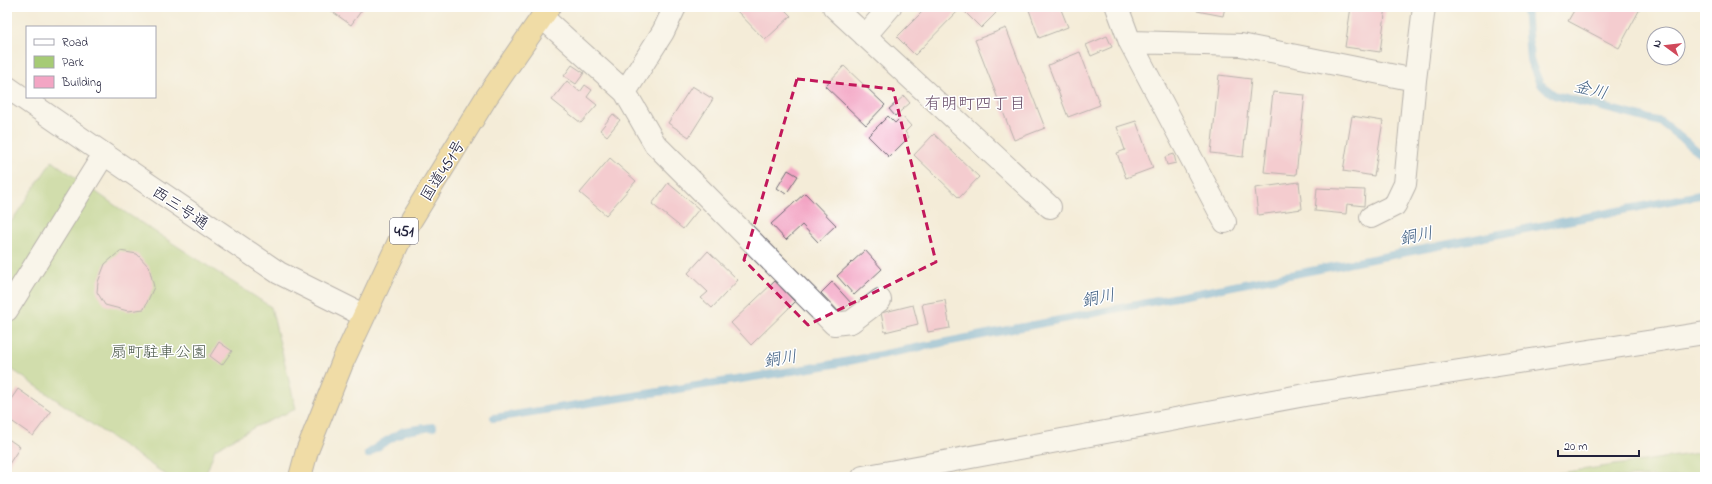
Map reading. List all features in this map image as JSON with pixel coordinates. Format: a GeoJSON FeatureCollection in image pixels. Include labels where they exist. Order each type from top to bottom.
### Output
{"type":"FeatureCollection","features":[{"type":"Feature","properties":{"kind":"highway","name":"国道451号"},"geometry":{"type":"LineString","coordinates":[[300,477],[307,451],[343,361],[363,315],[403,233],[486,98],[546,12]]}},
{"type":"Feature","properties":{"kind":"street"},"geometry":{"type":"LineString","coordinates":[[625,92],[663,32],[675,7]]}},
{"type":"Feature","properties":{"kind":"street"},"geometry":{"type":"LineString","coordinates":[[834,7],[1050,208]]}},
{"type":"Feature","properties":{"kind":"street"},"geometry":{"type":"LineString","coordinates":[[865,36],[890,7]]}},
{"type":"Feature","properties":{"kind":"street"},"geometry":{"type":"LineString","coordinates":[[1117,7],[1130,42],[1226,222]]}},
{"type":"Feature","properties":{"kind":"street"},"geometry":{"type":"LineString","coordinates":[[1371,217],[1395,205],[1405,184],[1424,7]]}},
{"type":"Feature","properties":{"kind":"street"},"geometry":{"type":"LineString","coordinates":[[546,12],[625,92],[655,144],[834,324],[851,322],[880,300]]}},
{"type":"Feature","properties":{"kind":"street"},"geometry":{"type":"LineString","coordinates":[[1130,42],[1241,45],[1415,80]]}},
{"type":"Feature","properties":{"kind":"street","name":"西三号通"},"geometry":{"type":"LineString","coordinates":[[7,87],[279,273],[363,315]]}},
{"type":"Feature","properties":{"kind":"street"},"geometry":{"type":"LineString","coordinates":[[7,310],[104,154]]}},
{"type":"Feature","properties":{"kind":"street"},"geometry":{"type":"LineString","coordinates":[[863,477],[1305,395],[1705,333]]}},
{"type":"Feature","properties":{"kind":"highlighted area"},"geometry":{"type":"Polygon","coordinates":[[[797,79],[893,89],[936,262],[808,325],[744,260],[797,79]]]}},
{"type":"Feature","properties":{"kind":"green space","name":"扇町駐車公園"},"geometry":{"type":"Polygon","coordinates":[[[52,161],[123,211],[271,307],[296,409],[255,427],[215,449],[205,477],[169,477],[7,366],[7,228],[52,161]]]}},
{"type":"Feature","properties":{"kind":"green space"},"geometry":{"type":"Polygon","coordinates":[[[1705,452],[1705,477],[1532,477],[1705,452]]]}},
{"type":"Feature","properties":{"kind":"building"},"geometry":{"type":"Polygon","coordinates":[[[332,7],[364,7],[351,25],[330,10],[332,7]]]}},
{"type":"Feature","properties":{"kind":"building"},"geometry":{"type":"Polygon","coordinates":[[[733,7],[782,7],[791,16],[765,40],[733,7]]]}},
{"type":"Feature","properties":{"kind":"building"},"geometry":{"type":"Polygon","coordinates":[[[927,7],[962,7],[915,55],[897,37],[927,7]]]}},
{"type":"Feature","properties":{"kind":"building"},"geometry":{"type":"Polygon","coordinates":[[[969,7],[990,7],[996,13],[981,28],[965,12],[969,7]]]}},
{"type":"Feature","properties":{"kind":"building"},"geometry":{"type":"Polygon","coordinates":[[[1028,7],[1060,7],[1068,27],[1039,38],[1028,7]]]}},
{"type":"Feature","properties":{"kind":"building"},"geometry":{"type":"Polygon","coordinates":[[[1197,7],[1225,7],[1223,16],[1197,11],[1197,7]]]}},
{"type":"Feature","properties":{"kind":"building"},"geometry":{"type":"Polygon","coordinates":[[[1351,7],[1386,7],[1380,52],[1345,47],[1351,7]]]}},
{"type":"Feature","properties":{"kind":"building"},"geometry":{"type":"Polygon","coordinates":[[[1576,7],[1641,7],[1619,48],[1568,21],[1576,7]]]}},
{"type":"Feature","properties":{"kind":"building"},"geometry":{"type":"Polygon","coordinates":[[[1006,28],[1045,128],[1014,140],[975,40],[1006,28]]]}},
{"type":"Feature","properties":{"kind":"building"},"geometry":{"type":"Polygon","coordinates":[[[1107,36],[1112,47],[1091,56],[1086,45],[1107,36]]]}},
{"type":"Feature","properties":{"kind":"building"},"geometry":{"type":"Polygon","coordinates":[[[1080,52],[1100,105],[1068,117],[1048,65],[1080,52]]]}},
{"type":"Feature","properties":{"kind":"building"},"geometry":{"type":"Polygon","coordinates":[[[572,65],[584,73],[576,84],[564,76],[572,65]]]}},
{"type":"Feature","properties":{"kind":"building"},"geometry":{"type":"Polygon","coordinates":[[[844,66],[885,105],[866,125],[825,86],[844,66]]]}},
{"type":"Feature","properties":{"kind":"building"},"geometry":{"type":"Polygon","coordinates":[[[1219,75],[1251,79],[1243,157],[1211,153],[1219,75]]]}},
{"type":"Feature","properties":{"kind":"building"},"geometry":{"type":"Polygon","coordinates":[[[567,81],[580,92],[585,85],[592,90],[587,97],[597,105],[581,123],[552,100],[567,81]]]}},
{"type":"Feature","properties":{"kind":"building"},"geometry":{"type":"Polygon","coordinates":[[[692,86],[713,99],[689,137],[668,123],[692,86]]]}},
{"type":"Feature","properties":{"kind":"building"},"geometry":{"type":"Polygon","coordinates":[[[1273,92],[1305,95],[1296,175],[1264,172],[1273,92]]]}},
{"type":"Feature","properties":{"kind":"building"},"geometry":{"type":"Polygon","coordinates":[[[904,96],[910,103],[895,116],[889,109],[904,96]]]}},
{"type":"Feature","properties":{"kind":"building"},"geometry":{"type":"Polygon","coordinates":[[[613,114],[620,120],[607,136],[600,130],[613,114]]]}},
{"type":"Feature","properties":{"kind":"building"},"geometry":{"type":"Polygon","coordinates":[[[888,116],[895,123],[902,116],[911,126],[905,132],[909,137],[889,157],[868,136],[888,116]]]}},
{"type":"Feature","properties":{"kind":"building"},"geometry":{"type":"Polygon","coordinates":[[[1352,116],[1383,121],[1374,176],[1343,171],[1352,116]]]}},
{"type":"Feature","properties":{"kind":"building"},"geometry":{"type":"Polygon","coordinates":[[[1136,121],[1153,168],[1126,178],[1117,153],[1125,150],[1117,127],[1136,121]]]}},
{"type":"Feature","properties":{"kind":"building"},"geometry":{"type":"Polygon","coordinates":[[[934,134],[979,177],[959,198],[914,155],[934,134]]]}},
{"type":"Feature","properties":{"kind":"building"},"geometry":{"type":"Polygon","coordinates":[[[1174,154],[1176,163],[1167,165],[1165,157],[1174,154]]]}},
{"type":"Feature","properties":{"kind":"building"},"geometry":{"type":"Polygon","coordinates":[[[610,158],[636,181],[606,215],[580,193],[610,158]]]}},
{"type":"Feature","properties":{"kind":"building"},"geometry":{"type":"Polygon","coordinates":[[[788,170],[798,176],[786,194],[777,188],[788,170]]]}},
{"type":"Feature","properties":{"kind":"building"},"geometry":{"type":"Polygon","coordinates":[[[1299,182],[1302,209],[1258,215],[1255,188],[1299,182]]]}},
{"type":"Feature","properties":{"kind":"building"},"geometry":{"type":"Polygon","coordinates":[[[668,183],[699,209],[683,229],[652,204],[668,183]]]}},
{"type":"Feature","properties":{"kind":"building"},"geometry":{"type":"Polygon","coordinates":[[[1317,188],[1365,190],[1364,206],[1347,204],[1346,214],[1315,211],[1317,188]]]}},
{"type":"Feature","properties":{"kind":"building"},"geometry":{"type":"Polygon","coordinates":[[[805,193],[836,225],[818,242],[802,225],[786,240],[771,224],[805,193]]]}},
{"type":"Feature","properties":{"kind":"building"},"geometry":{"type":"Polygon","coordinates":[[[865,250],[882,269],[854,295],[837,276],[865,250]]]}},
{"type":"Feature","properties":{"kind":"building"},"geometry":{"type":"Polygon","coordinates":[[[120,251],[137,254],[149,267],[154,287],[144,309],[128,311],[105,305],[97,292],[98,282],[105,264],[120,251]]]}},
{"type":"Feature","properties":{"kind":"building"},"geometry":{"type":"Polygon","coordinates":[[[708,251],[738,280],[712,308],[701,298],[708,292],[688,273],[708,251]]]}},
{"type":"Feature","properties":{"kind":"building"},"geometry":{"type":"Polygon","coordinates":[[[775,281],[795,302],[751,345],[731,323],[775,281]]]}},
{"type":"Feature","properties":{"kind":"building"},"geometry":{"type":"Polygon","coordinates":[[[832,282],[851,303],[840,313],[821,293],[832,282]]]}},
{"type":"Feature","properties":{"kind":"building"},"geometry":{"type":"Polygon","coordinates":[[[945,300],[950,328],[928,332],[922,304],[945,300]]]}},
{"type":"Feature","properties":{"kind":"building"},"geometry":{"type":"Polygon","coordinates":[[[913,305],[918,324],[885,332],[881,313],[913,305]]]}},
{"type":"Feature","properties":{"kind":"building"},"geometry":{"type":"Polygon","coordinates":[[[219,342],[232,351],[222,365],[210,356],[219,342]]]}},
{"type":"Feature","properties":{"kind":"building"},"geometry":{"type":"Polygon","coordinates":[[[18,389],[51,412],[33,436],[7,418],[7,405],[18,389]]]}},
{"type":"Feature","properties":{"kind":"building"},"geometry":{"type":"Polygon","coordinates":[[[7,438],[20,447],[7,467],[7,438]]]}},
{"type":"Feature","properties":{"kind":"waterway","name":"金川"},"geometry":{"type":"LineString","coordinates":[[1526,7],[1530,60],[1540,84],[1554,95],[1661,122],[1705,157]]}},
{"type":"Feature","properties":{"kind":"waterway","name":"銅川"},"geometry":{"type":"LineString","coordinates":[[494,418],[823,366],[1705,194]]}},
{"type":"Feature","properties":{"kind":"waterway","name":"銅川"},"geometry":{"type":"LineString","coordinates":[[368,454],[404,431],[433,427]]}},
{"type":"Feature","properties":{"kind":"district","name":"有明町四丁目"},"geometry":{"type":"Point","coordinates":[975,103]}}]}
